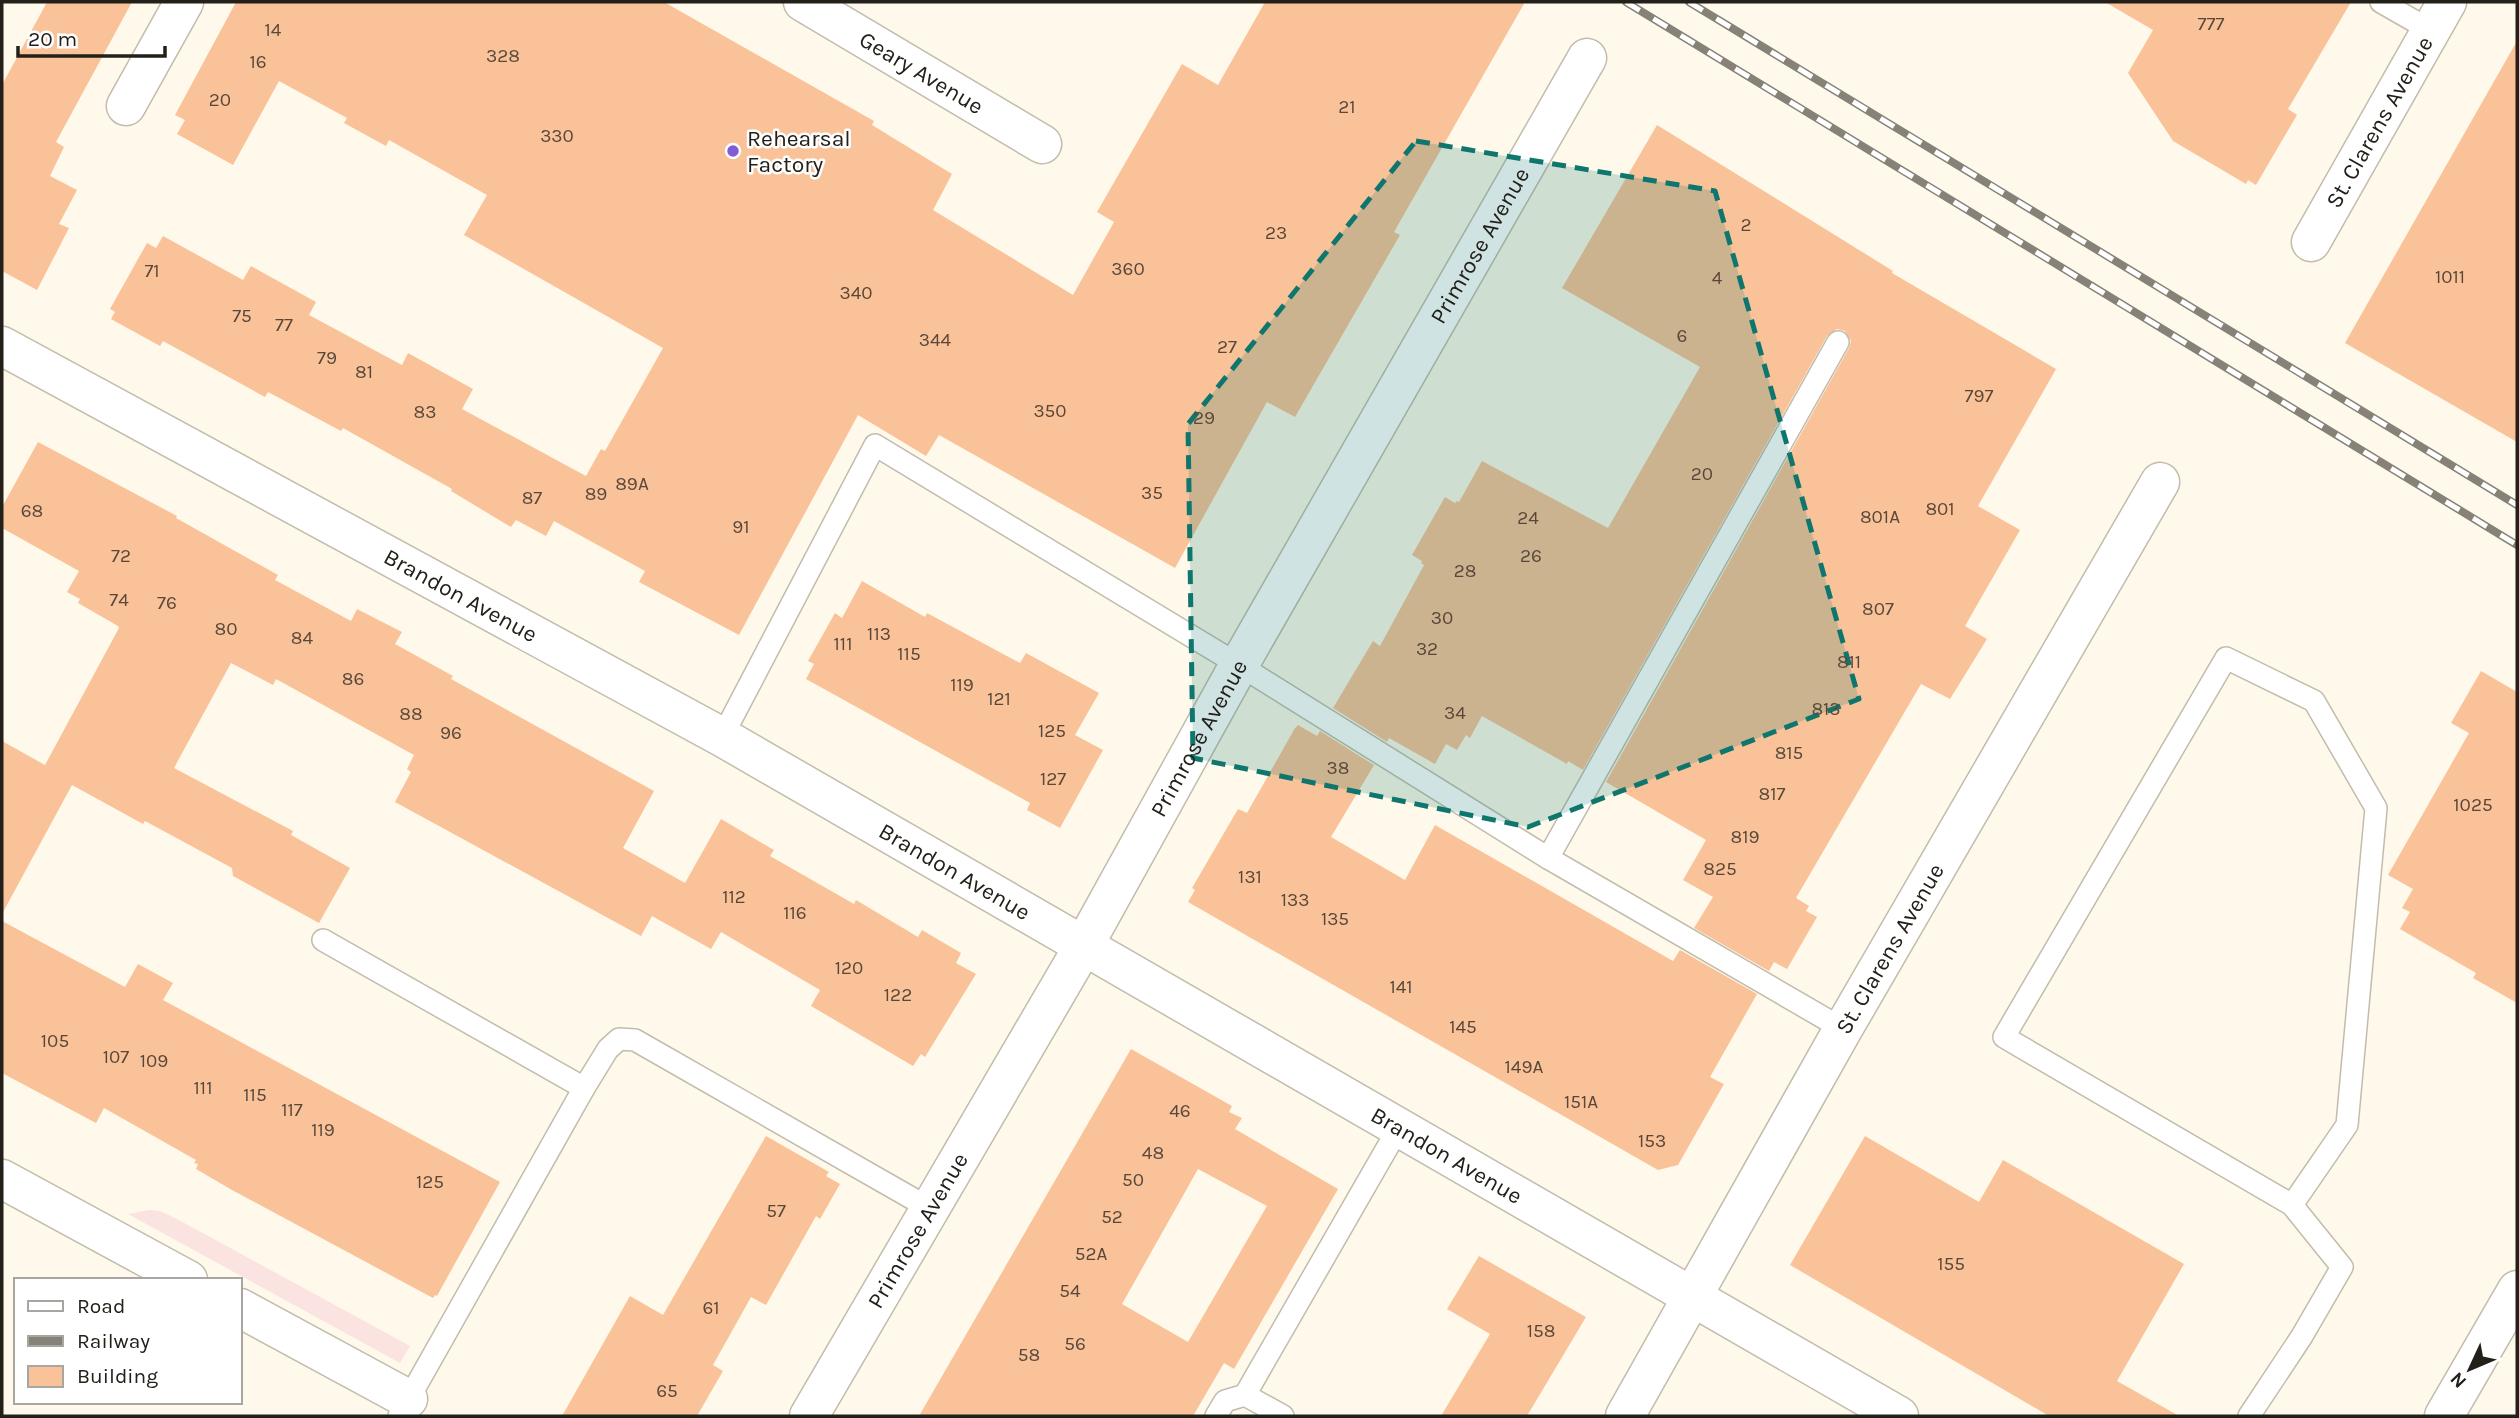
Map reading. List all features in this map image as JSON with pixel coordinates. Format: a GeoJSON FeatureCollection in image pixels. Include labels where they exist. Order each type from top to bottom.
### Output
{"type":"FeatureCollection","features":[{"type":"Feature","properties":{"kind":"street"},"geometry":{"type":"LineString","coordinates":[[126,106],[184,2]]}},
{"type":"Feature","properties":{"kind":"street","name":"Geary Avenue"},"geometry":{"type":"LineString","coordinates":[[803,2],[1042,144]]}},
{"type":"Feature","properties":{"kind":"street","name":"St. Clarens Avenue"},"geometry":{"type":"LineString","coordinates":[[2311,242],[2439,16]]}},
{"type":"Feature","properties":{"kind":"street","name":"Primrose Avenue"},"geometry":{"type":"LineString","coordinates":[[809,1416],[1083,947],[1239,665],[1587,58]]}},
{"type":"Feature","properties":{"kind":"street","name":"Brandon Avenue"},"geometry":{"type":"LineString","coordinates":[[2,345],[722,737],[1899,1416]]}},
{"type":"Feature","properties":{"kind":"street","name":"St. Clarens Avenue"},"geometry":{"type":"LineString","coordinates":[[1625,1416],[1843,1029],[2160,482]]}},
{"type":"Feature","properties":{"kind":"street"},"geometry":{"type":"LineString","coordinates":[[2,1179],[184,1278]]}},
{"type":"Feature","properties":{"kind":"street"},"geometry":{"type":"LineString","coordinates":[[2444,1416],[2517,1290]]}},
{"type":"Feature","properties":{"kind":"street"},"geometry":{"type":"LineString","coordinates":[[242,1309],[404,1408]]}},
{"type":"Feature","properties":{"kind":"lane"},"geometry":{"type":"LineString","coordinates":[[2381,2],[2439,16]]}},
{"type":"Feature","properties":{"kind":"lane"},"geometry":{"type":"LineString","coordinates":[[1548,858],[1838,342]]}},
{"type":"Feature","properties":{"kind":"lane"},"geometry":{"type":"LineString","coordinates":[[722,737],[875,445],[1239,665],[1548,858],[1843,1029]]}},
{"type":"Feature","properties":{"kind":"lane"},"geometry":{"type":"LineString","coordinates":[[2249,1416],[2302,1336],[2342,1267],[2292,1205],[2004,1037],[2226,658],[2314,701],[2376,807],[2347,1125],[2292,1205]]}},
{"type":"Feature","properties":{"kind":"lane"},"geometry":{"type":"LineString","coordinates":[[323,940],[584,1088]]}},
{"type":"Feature","properties":{"kind":"lane"},"geometry":{"type":"LineString","coordinates":[[404,1408],[584,1088],[608,1048],[619,1039],[635,1040],[929,1208]]}},
{"type":"Feature","properties":{"kind":"lane"},"geometry":{"type":"LineString","coordinates":[[1216,1416],[1225,1401],[1245,1395],[1398,1129]]}},
{"type":"Feature","properties":{"kind":"lane"},"geometry":{"type":"LineString","coordinates":[[1245,1395],[1283,1416]]}},
{"type":"Feature","properties":{"kind":"highlighted area"},"geometry":{"type":"Polygon","coordinates":[[[1416,141],[1715,191],[1859,699],[1528,827],[1193,758],[1188,424],[1416,141]]]}},
{"type":"Feature","properties":{"kind":"shaded area"},"geometry":{"type":"Polygon","coordinates":[[[160,1211],[177,1219],[410,1346],[400,1363],[128,1214],[160,1211]]]}},
{"type":"Feature","properties":{"kind":"building"},"geometry":{"type":"Polygon","coordinates":[[[47,2],[132,2],[56,142],[64,147],[50,176],[77,190],[59,224],[69,228],[37,290],[2,271],[2,85],[47,2]]]}},
{"type":"Feature","properties":{"kind":"building"},"geometry":{"type":"Polygon","coordinates":[[[236,2],[664,2],[874,121],[872,125],[952,174],[933,210],[1073,295],[1114,222],[1097,212],[1182,64],[1218,85],[1265,2],[1525,2],[1394,232],[1400,235],[1295,417],[1267,402],[1175,568],[939,435],[926,456],[858,415],[739,635],[639,582],[645,571],[554,521],[546,536],[516,520],[511,527],[451,491],[452,489],[343,428],[341,431],[268,392],[265,397],[163,341],[160,346],[111,319],[115,312],[110,309],[147,243],[156,248],[163,236],[243,280],[251,266],[316,302],[309,315],[402,365],[408,353],[473,389],[462,409],[586,476],[601,449],[605,451],[663,348],[464,235],[487,195],[389,140],[386,146],[344,123],[347,118],[279,81],[233,165],[177,134],[185,120],[175,115],[236,2]]]}},
{"type":"Feature","properties":{"kind":"building"},"geometry":{"type":"Polygon","coordinates":[[[2105,2],[2351,2],[2288,109],[2297,115],[2256,185],[2248,180],[2246,184],[2173,141],[2128,73],[2153,30],[2105,2]]]}},
{"type":"Feature","properties":{"kind":"building"},"geometry":{"type":"Polygon","coordinates":[[[2517,41],[2517,442],[2345,343],[2517,41]]]}},
{"type":"Feature","properties":{"kind":"building"},"geometry":{"type":"Polygon","coordinates":[[[1657,125],[1893,271],[1892,273],[2056,369],[1978,506],[2020,530],[1965,626],[1987,639],[1950,699],[1921,684],[1796,898],[1809,906],[1806,911],[1817,917],[1787,969],[1774,962],[1769,971],[1694,928],[1713,897],[1683,880],[1706,840],[1606,782],[1849,348],[1851,341],[1845,331],[1837,329],[1827,336],[1583,770],[1568,761],[1567,764],[1482,716],[1470,738],[1466,735],[1457,750],[1446,744],[1435,764],[1389,738],[1387,742],[1333,708],[1373,641],[1380,646],[1424,565],[1412,555],[1445,497],[1455,503],[1459,502],[1482,461],[1608,528],[1700,367],[1562,288],[1657,125]]]}},
{"type":"Feature","properties":{"kind":"building"},"geometry":{"type":"Polygon","coordinates":[[[38,442],[177,516],[176,518],[278,575],[275,580],[351,621],[357,609],[402,632],[395,644],[453,676],[451,679],[654,791],[623,848],[685,883],[721,819],[774,850],[770,856],[854,904],[856,900],[918,937],[922,930],[961,953],[956,963],[976,974],[925,1057],[921,1054],[913,1066],[811,1006],[820,990],[721,932],[711,949],[652,916],[641,936],[395,802],[411,772],[407,769],[414,755],[276,679],[273,685],[231,663],[174,768],[293,831],[291,835],[350,868],[319,923],[233,876],[232,868],[72,785],[2,914],[2,741],[45,765],[119,628],[78,603],[80,599],[67,592],[79,571],[2,528],[2,507],[38,442]]]}},
{"type":"Feature","properties":{"kind":"building"},"geometry":{"type":"Polygon","coordinates":[[[862,581],[925,617],[927,613],[1020,663],[1026,653],[1099,693],[1075,735],[1103,750],[1060,828],[1027,810],[1030,803],[806,679],[814,664],[808,661],[835,613],[842,618],[862,581]]]}},
{"type":"Feature","properties":{"kind":"building"},"geometry":{"type":"Polygon","coordinates":[[[2481,671],[2517,692],[2517,1003],[2473,978],[2476,973],[2400,929],[2410,912],[2402,908],[2413,889],[2388,875],[2469,733],[2451,723],[2481,671]]]}},
{"type":"Feature","properties":{"kind":"building"},"geometry":{"type":"Polygon","coordinates":[[[1298,725],[1317,736],[1320,731],[1374,765],[1331,837],[1405,880],[1435,825],[1673,961],[1680,950],[1757,994],[1710,1077],[1724,1084],[1678,1165],[1658,1170],[1188,902],[1195,890],[1192,888],[1238,809],[1247,813],[1298,725]]]}},
{"type":"Feature","properties":{"kind":"building"},"geometry":{"type":"Polygon","coordinates":[[[2,921],[125,987],[138,964],[173,983],[163,1000],[500,1182],[437,1296],[433,1298],[232,1190],[196,1169],[196,1160],[104,1108],[96,1123],[2,1073],[2,921]]]}},
{"type":"Feature","properties":{"kind":"building"},"geometry":{"type":"Polygon","coordinates":[[[1131,1049],[1232,1106],[1229,1112],[1242,1118],[1235,1129],[1338,1189],[1234,1369],[1224,1363],[1193,1416],[919,1416],[1131,1049]],[[1198,1169],[1122,1304],[1188,1342],[1267,1206],[1198,1169]]]}},
{"type":"Feature","properties":{"kind":"building"},"geometry":{"type":"Polygon","coordinates":[[[766,1136],[829,1172],[826,1176],[840,1184],[820,1219],[816,1216],[766,1305],[751,1297],[713,1365],[723,1371],[697,1416],[562,1416],[630,1296],[663,1315],[766,1136]]]}},
{"type":"Feature","properties":{"kind":"building"},"geometry":{"type":"Polygon","coordinates":[[[1865,1136],[1979,1202],[2003,1160],[2184,1264],[2117,1381],[2179,1416],[2049,1416],[1790,1265],[1865,1136]]]}},
{"type":"Feature","properties":{"kind":"building"},"geometry":{"type":"Polygon","coordinates":[[[1479,1256],[1586,1317],[1527,1416],[1441,1416],[1490,1334],[1447,1309],[1479,1256]]]}},
{"type":"Feature","properties":{"kind":"railway"},"geometry":{"type":"LineString","coordinates":[[1626,2],[2517,545]]}},
{"type":"Feature","properties":{"kind":"railway"},"geometry":{"type":"LineString","coordinates":[[1689,2],[2517,505]]}},
{"type":"Feature","properties":{"kind":"place","name":"Rehearsal Factory"},"geometry":{"type":"Point","coordinates":[733,151]}}]}
